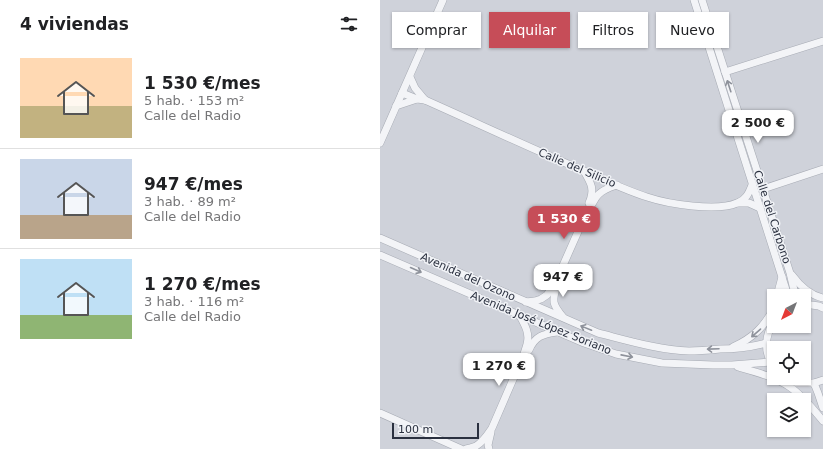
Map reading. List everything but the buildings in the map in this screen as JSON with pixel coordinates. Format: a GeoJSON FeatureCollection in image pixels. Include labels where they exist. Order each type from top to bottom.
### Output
{"type":"FeatureCollection","features":[{"type":"Feature","properties":{"kind":"street"},"geometry":{"type":"LineString","coordinates":[[380,143],[443,0]]}},
{"type":"Feature","properties":{"kind":"street","name":"Calle del Carbono"},"geometry":{"type":"LineString","coordinates":[[694,0],[786,289]]}},
{"type":"Feature","properties":{"kind":"street","name":"Calle del Carbono"},"geometry":{"type":"LineString","coordinates":[[702,0],[790,273],[794,289]]}},
{"type":"Feature","properties":{"kind":"street"},"geometry":{"type":"LineString","coordinates":[[725,72],[823,41]]}},
{"type":"Feature","properties":{"kind":"street"},"geometry":{"type":"LineString","coordinates":[[396,106],[421,98],[410,77]]}},
{"type":"Feature","properties":{"kind":"street","name":"Calle del Silicio"},"geometry":{"type":"LineString","coordinates":[[404,91],[584,171],[649,197],[685,205],[724,206],[749,203],[760,208]]}},
{"type":"Feature","properties":{"kind":"street"},"geometry":{"type":"LineString","coordinates":[[762,189],[823,169]]}},
{"type":"Feature","properties":{"kind":"street"},"geometry":{"type":"LineString","coordinates":[[564,319],[557,310],[553,298],[558,279],[588,209],[593,191],[592,185],[584,171]]}},
{"type":"Feature","properties":{"kind":"street"},"geometry":{"type":"LineString","coordinates":[[588,209],[592,206],[599,194],[604,190],[617,185]]}},
{"type":"Feature","properties":{"kind":"street"},"geometry":{"type":"LineString","coordinates":[[736,204],[744,199],[752,185]]}},
{"type":"Feature","properties":{"kind":"street","name":"Avenida del Ozono"},"geometry":{"type":"LineString","coordinates":[[380,238],[598,333],[657,347],[688,351],[730,349],[766,343]]}},
{"type":"Feature","properties":{"kind":"street","name":"Avenida José López Soriano"},"geometry":{"type":"LineString","coordinates":[[380,255],[557,332],[616,354],[662,363],[713,366],[767,364]]}},
{"type":"Feature","properties":{"kind":"street"},"geometry":{"type":"LineString","coordinates":[[790,273],[801,287],[810,293],[823,298]]}},
{"type":"Feature","properties":{"kind":"street","name":"Calle del Carbono"},"geometry":{"type":"LineString","coordinates":[[779,289],[782,277]]}},
{"type":"Feature","properties":{"kind":"street"},"geometry":{"type":"LineString","coordinates":[[525,302],[535,301],[547,295],[558,279]]}},
{"type":"Feature","properties":{"kind":"street"},"geometry":{"type":"LineString","coordinates":[[811,304],[822,306]]}},
{"type":"Feature","properties":{"kind":"street"},"geometry":{"type":"LineString","coordinates":[[466,449],[476,446],[482,442],[492,428],[524,354],[528,343],[528,333],[520,316]]}},
{"type":"Feature","properties":{"kind":"street"},"geometry":{"type":"LineString","coordinates":[[730,349],[752,336],[762,328],[767,320]]}},
{"type":"Feature","properties":{"kind":"street"},"geometry":{"type":"LineString","coordinates":[[524,354],[537,338],[557,332]]}},
{"type":"Feature","properties":{"kind":"street"},"geometry":{"type":"LineString","coordinates":[[767,353],[766,343],[768,333]]}},
{"type":"Feature","properties":{"kind":"street","name":"Avenida José López Soriano"},"geometry":{"type":"LineString","coordinates":[[732,365],[771,377],[791,388],[810,405],[823,421]]}},
{"type":"Feature","properties":{"kind":"street"},"geometry":{"type":"LineString","coordinates":[[823,380],[814,383],[823,408]]}},
{"type":"Feature","properties":{"kind":"street"},"geometry":{"type":"LineString","coordinates":[[380,413],[461,449]]}},
{"type":"Feature","properties":{"kind":"street"},"geometry":{"type":"LineString","coordinates":[[490,449],[488,445],[492,428]]}},
{"type":"Feature","properties":{"kind":"shaded area"},"geometry":{"type":"Polygon","coordinates":[[[380,0],[823,0],[823,449],[380,449],[380,0]]]}}]}
